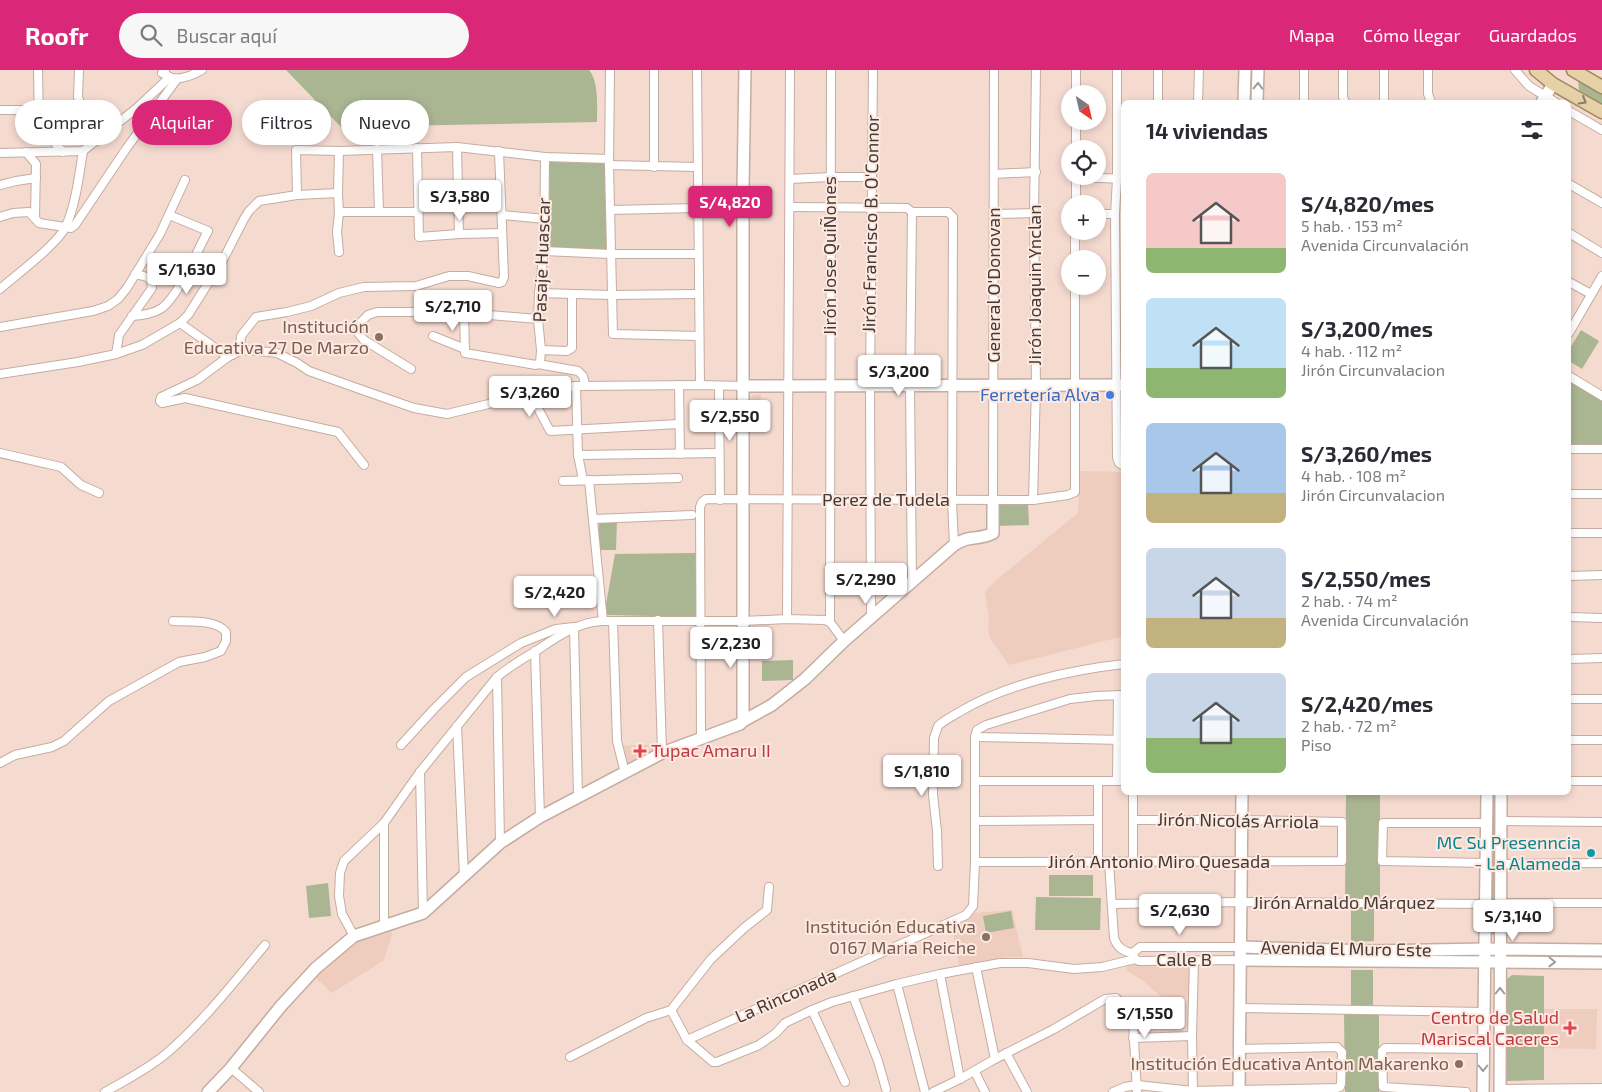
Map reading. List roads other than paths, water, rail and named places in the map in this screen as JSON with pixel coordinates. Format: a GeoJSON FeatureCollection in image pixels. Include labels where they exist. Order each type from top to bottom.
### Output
{"type":"FeatureCollection","features":[{"type":"Feature","properties":{"kind":"main road"},"geometry":{"type":"LineString","coordinates":[[1536,70],[1553,84],[1602,112]]}},
{"type":"Feature","properties":{"kind":"main road"},"geometry":{"type":"LineString","coordinates":[[1572,70],[1602,88]]}},
{"type":"Feature","properties":{"kind":"street"},"geometry":{"type":"LineString","coordinates":[[38,70],[38,100]]}},
{"type":"Feature","properties":{"kind":"street"},"geometry":{"type":"LineString","coordinates":[[79,70],[79,100]]}},
{"type":"Feature","properties":{"kind":"street"},"geometry":{"type":"LineString","coordinates":[[166,74],[194,75],[202,70]]}},
{"type":"Feature","properties":{"kind":"street"},"geometry":{"type":"LineString","coordinates":[[610,70],[610,254],[613,334],[699,336]]}},
{"type":"Feature","properties":{"kind":"street"},"geometry":{"type":"LineString","coordinates":[[654,70],[654,167]]}},
{"type":"Feature","properties":{"kind":"street"},"geometry":{"type":"LineString","coordinates":[[697,70],[700,385]]}},
{"type":"Feature","properties":{"kind":"street"},"geometry":{"type":"LineString","coordinates":[[743,721],[742,500],[745,70]]}},
{"type":"Feature","properties":{"kind":"street"},"geometry":{"type":"LineString","coordinates":[[787,619],[790,70]]}},
{"type":"Feature","properties":{"kind":"street","name":"Jirón Jose QuiÑones"},"geometry":{"type":"LineString","coordinates":[[830,622],[831,70]]}},
{"type":"Feature","properties":{"kind":"street","name":"Jirón Francisco B. O'Connor"},"geometry":{"type":"LineString","coordinates":[[871,618],[870,387],[873,70]]}},
{"type":"Feature","properties":{"kind":"street","name":"General O'Donovan"},"geometry":{"type":"LineString","coordinates":[[993,501],[994,70]]}},
{"type":"Feature","properties":{"kind":"street","name":"Jirón Joaquin Ynclan"},"geometry":{"type":"LineString","coordinates":[[1033,500],[1036,386],[1034,213],[1036,70]]}},
{"type":"Feature","properties":{"kind":"street"},"geometry":{"type":"LineString","coordinates":[[1076,70],[1076,85]]}},
{"type":"Feature","properties":{"kind":"street"},"geometry":{"type":"LineString","coordinates":[[1117,70],[1120,179],[1115,214],[1120,385],[1117,458],[1121,464]]}},
{"type":"Feature","properties":{"kind":"street"},"geometry":{"type":"LineString","coordinates":[[1158,70],[1158,100]]}},
{"type":"Feature","properties":{"kind":"street"},"geometry":{"type":"LineString","coordinates":[[1198,100],[1199,70]]}},
{"type":"Feature","properties":{"kind":"street"},"geometry":{"type":"LineString","coordinates":[[1244,100],[1245,70]]}},
{"type":"Feature","properties":{"kind":"street"},"geometry":{"type":"LineString","coordinates":[[1258,70],[1258,100]]}},
{"type":"Feature","properties":{"kind":"street"},"geometry":{"type":"LineString","coordinates":[[1304,70],[1304,100]]}},
{"type":"Feature","properties":{"kind":"street"},"geometry":{"type":"LineString","coordinates":[[1343,70],[1344,100]]}},
{"type":"Feature","properties":{"kind":"street"},"geometry":{"type":"LineString","coordinates":[[1384,70],[1384,100]]}},
{"type":"Feature","properties":{"kind":"street"},"geometry":{"type":"LineString","coordinates":[[1428,70],[1428,94],[1430,100]]}},
{"type":"Feature","properties":{"kind":"street"},"geometry":{"type":"LineString","coordinates":[[1515,70],[1529,86],[1546,100]]}},
{"type":"Feature","properties":{"kind":"street"},"geometry":{"type":"LineString","coordinates":[[122,120],[155,93],[166,74]]}},
{"type":"Feature","properties":{"kind":"street"},"geometry":{"type":"LineString","coordinates":[[0,217],[13,213],[29,212],[40,223],[71,228],[75,225],[126,149],[166,74]]}},
{"type":"Feature","properties":{"kind":"street"},"geometry":{"type":"LineString","coordinates":[[1547,100],[1553,84]]}},
{"type":"Feature","properties":{"kind":"street"},"geometry":{"type":"LineString","coordinates":[[0,110],[15,110]]}},
{"type":"Feature","properties":{"kind":"street"},"geometry":{"type":"LineString","coordinates":[[1571,112],[1602,130]]}},
{"type":"Feature","properties":{"kind":"street"},"geometry":{"type":"LineString","coordinates":[[57,145],[63,152]]}},
{"type":"Feature","properties":{"kind":"street"},"geometry":{"type":"LineString","coordinates":[[0,153],[83,151],[91,145]]}},
{"type":"Feature","properties":{"kind":"street"},"geometry":{"type":"LineString","coordinates":[[297,195],[296,150],[339,151],[457,147],[654,167],[697,167]]}},
{"type":"Feature","properties":{"kind":"street"},"geometry":{"type":"LineString","coordinates":[[457,147],[459,234]]}},
{"type":"Feature","properties":{"kind":"street"},"geometry":{"type":"LineString","coordinates":[[417,148],[419,237],[502,233]]}},
{"type":"Feature","properties":{"kind":"street"},"geometry":{"type":"LineString","coordinates":[[377,149],[378,211]]}},
{"type":"Feature","properties":{"kind":"street"},"geometry":{"type":"LineString","coordinates":[[0,289],[53,243],[66,227],[77,187],[83,151]]}},
{"type":"Feature","properties":{"kind":"street"},"geometry":{"type":"LineString","coordinates":[[339,151],[339,212],[336,232],[339,252]]}},
{"type":"Feature","properties":{"kind":"street"},"geometry":{"type":"LineString","coordinates":[[240,352],[241,336],[256,317],[310,306],[339,294],[364,288],[416,286],[449,276],[468,276],[499,283],[502,282],[504,277],[499,151]]}},
{"type":"Feature","properties":{"kind":"street"},"geometry":{"type":"LineString","coordinates":[[26,152],[36,164],[35,218]]}},
{"type":"Feature","properties":{"kind":"street","name":"Pasaje Huascar"},"geometry":{"type":"LineString","coordinates":[[539,364],[539,293],[544,251],[544,157]]}},
{"type":"Feature","properties":{"kind":"street"},"geometry":{"type":"LineString","coordinates":[[994,174],[1036,172]]}},
{"type":"Feature","properties":{"kind":"street"},"geometry":{"type":"LineString","coordinates":[[790,179],[871,177]]}},
{"type":"Feature","properties":{"kind":"street"},"geometry":{"type":"LineString","coordinates":[[0,185],[36,178]]}},
{"type":"Feature","properties":{"kind":"street"},"geometry":{"type":"LineString","coordinates":[[1106,178],[1120,179]]}},
{"type":"Feature","properties":{"kind":"street"},"geometry":{"type":"LineString","coordinates":[[0,326],[93,311],[108,306],[118,299],[127,288],[160,234],[185,180]]}},
{"type":"Feature","properties":{"kind":"street"},"geometry":{"type":"LineString","coordinates":[[1571,185],[1602,203]]}},
{"type":"Feature","properties":{"kind":"street"},"geometry":{"type":"LineString","coordinates":[[0,374],[78,362],[116,354],[142,345],[180,323],[188,315],[224,258],[249,211],[259,201],[297,195],[338,193]]}},
{"type":"Feature","properties":{"kind":"street"},"geometry":{"type":"LineString","coordinates":[[790,206],[907,208],[912,212],[951,214],[953,216],[952,500],[954,545]]}},
{"type":"Feature","properties":{"kind":"street"},"geometry":{"type":"LineString","coordinates":[[610,210],[697,208]]}},
{"type":"Feature","properties":{"kind":"street"},"geometry":{"type":"LineString","coordinates":[[339,212],[417,212]]}},
{"type":"Feature","properties":{"kind":"street"},"geometry":{"type":"LineString","coordinates":[[912,212],[910,386],[912,582]]}},
{"type":"Feature","properties":{"kind":"street"},"geometry":{"type":"LineString","coordinates":[[994,214],[1034,213]]}},
{"type":"Feature","properties":{"kind":"street"},"geometry":{"type":"LineString","coordinates":[[1106,214],[1115,214]]}},
{"type":"Feature","properties":{"kind":"street"},"geometry":{"type":"LineString","coordinates":[[502,215],[544,219]]}},
{"type":"Feature","properties":{"kind":"street"},"geometry":{"type":"LineString","coordinates":[[132,316],[151,314],[163,307],[176,291],[208,231],[174,216]]}},
{"type":"Feature","properties":{"kind":"street"},"geometry":{"type":"LineString","coordinates":[[1571,234],[1602,253]]}},
{"type":"Feature","properties":{"kind":"street"},"geometry":{"type":"LineString","coordinates":[[544,251],[610,254],[698,254]]}},
{"type":"Feature","properties":{"kind":"street"},"geometry":{"type":"LineString","coordinates":[[116,354],[119,335],[152,288],[152,280],[149,277],[135,274]]}},
{"type":"Feature","properties":{"kind":"street"},"geometry":{"type":"LineString","coordinates":[[1571,328],[1602,276]]}},
{"type":"Feature","properties":{"kind":"street"},"geometry":{"type":"LineString","coordinates":[[1571,283],[1591,294]]}},
{"type":"Feature","properties":{"kind":"street"},"geometry":{"type":"LineString","coordinates":[[539,293],[611,295],[698,294]]}},
{"type":"Feature","properties":{"kind":"street"},"geometry":{"type":"LineString","coordinates":[[540,350],[567,352],[572,348],[572,294]]}},
{"type":"Feature","properties":{"kind":"street"},"geometry":{"type":"LineString","coordinates":[[1075,295],[1076,385]]}},
{"type":"Feature","properties":{"kind":"street"},"geometry":{"type":"LineString","coordinates":[[411,369],[364,340],[358,333],[360,323],[368,315],[377,312],[464,313],[538,319]]}},
{"type":"Feature","properties":{"kind":"street"},"geometry":{"type":"LineString","coordinates":[[464,313],[464,353],[578,372],[583,376],[585,385]]}},
{"type":"Feature","properties":{"kind":"street"},"geometry":{"type":"LineString","coordinates":[[180,323],[228,357]]}},
{"type":"Feature","properties":{"kind":"street"},"geometry":{"type":"LineString","coordinates":[[433,336],[464,349]]}},
{"type":"Feature","properties":{"kind":"street"},"geometry":{"type":"LineString","coordinates":[[364,465],[338,432],[333,430],[185,398],[162,403],[160,401],[161,397],[197,380],[228,357],[250,350],[277,353],[309,371],[414,408],[447,414],[555,388],[585,385],[952,387],[1120,385]]}},
{"type":"Feature","properties":{"kind":"street"},"geometry":{"type":"LineString","coordinates":[[1571,377],[1602,396]]}},
{"type":"Feature","properties":{"kind":"street"},"geometry":{"type":"LineString","coordinates":[[679,385],[680,454]]}},
{"type":"Feature","properties":{"kind":"street","name":"Perez de Tudela"},"geometry":{"type":"LineString","coordinates":[[700,620],[700,507],[706,499],[993,501],[1033,500],[1068,495],[1075,492],[1076,385]]}},
{"type":"Feature","properties":{"kind":"street"},"geometry":{"type":"LineString","coordinates":[[576,386],[578,455],[586,480],[594,519],[603,621]]}},
{"type":"Feature","properties":{"kind":"street"},"geometry":{"type":"LineString","coordinates":[[718,386],[720,500]]}},
{"type":"Feature","properties":{"kind":"street"},"geometry":{"type":"LineString","coordinates":[[531,395],[550,431],[679,424]]}},
{"type":"Feature","properties":{"kind":"street"},"geometry":{"type":"LineString","coordinates":[[1571,449],[1602,449]]}},
{"type":"Feature","properties":{"kind":"street"},"geometry":{"type":"LineString","coordinates":[[0,453],[61,468],[81,485],[99,493]]}},
{"type":"Feature","properties":{"kind":"street"},"geometry":{"type":"LineString","coordinates":[[578,455],[719,453]]}},
{"type":"Feature","properties":{"kind":"street"},"geometry":{"type":"LineString","coordinates":[[563,481],[678,478]]}},
{"type":"Feature","properties":{"kind":"street"},"geometry":{"type":"LineString","coordinates":[[1571,494],[1602,494]]}},
{"type":"Feature","properties":{"kind":"street"},"geometry":{"type":"LineString","coordinates":[[208,1092],[316,968],[354,936],[423,913],[500,843],[540,817],[662,753],[740,724],[772,705],[805,679],[844,641],[954,545],[962,539],[986,537],[993,533],[993,501]]}},
{"type":"Feature","properties":{"kind":"street"},"geometry":{"type":"LineString","coordinates":[[594,519],[692,515]]}},
{"type":"Feature","properties":{"kind":"street"},"geometry":{"type":"LineString","coordinates":[[1571,533],[1602,533]]}},
{"type":"Feature","properties":{"kind":"street"},"geometry":{"type":"LineString","coordinates":[[1571,576],[1602,575]]}},
{"type":"Feature","properties":{"kind":"street"},"geometry":{"type":"LineString","coordinates":[[1571,617],[1602,618]]}},
{"type":"Feature","properties":{"kind":"street"},"geometry":{"type":"LineString","coordinates":[[658,620],[662,753]]}},
{"type":"Feature","properties":{"kind":"street"},"geometry":{"type":"LineString","coordinates":[[700,620],[701,738]]}},
{"type":"Feature","properties":{"kind":"street"},"geometry":{"type":"LineString","coordinates":[[401,745],[466,677],[521,643],[556,629],[574,627],[592,621],[825,620],[830,622],[844,641]]}},
{"type":"Feature","properties":{"kind":"street"},"geometry":{"type":"LineString","coordinates":[[0,763],[15,754],[52,747],[64,741],[109,701],[132,686],[179,662],[216,654],[224,647],[226,632],[219,626],[173,621]]}},
{"type":"Feature","properties":{"kind":"street"},"geometry":{"type":"LineString","coordinates":[[613,621],[617,740],[626,773]]}},
{"type":"Feature","properties":{"kind":"street"},"geometry":{"type":"LineString","coordinates":[[354,936],[342,914],[339,896],[340,873],[344,862],[384,824],[420,772],[497,677],[508,668],[574,627]]}},
{"type":"Feature","properties":{"kind":"street"},"geometry":{"type":"LineString","coordinates":[[574,627],[578,797]]}},
{"type":"Feature","properties":{"kind":"street"},"geometry":{"type":"LineString","coordinates":[[535,651],[540,817]]}},
{"type":"Feature","properties":{"kind":"street"},"geometry":{"type":"LineString","coordinates":[[1571,658],[1602,658]]}},
{"type":"Feature","properties":{"kind":"street"},"geometry":{"type":"LineString","coordinates":[[938,866],[937,830],[933,795],[934,738],[938,726],[983,698],[1019,686],[1096,667],[1121,664]]}},
{"type":"Feature","properties":{"kind":"street"},"geometry":{"type":"LineString","coordinates":[[497,677],[500,843]]}},
{"type":"Feature","properties":{"kind":"street"},"geometry":{"type":"LineString","coordinates":[[974,781],[1120,780],[1121,695],[1070,699],[986,726],[977,730],[975,737],[1120,740]]}},
{"type":"Feature","properties":{"kind":"street"},"geometry":{"type":"LineString","coordinates":[[1571,699],[1602,699]]}},
{"type":"Feature","properties":{"kind":"street"},"geometry":{"type":"LineString","coordinates":[[457,726],[464,876]]}},
{"type":"Feature","properties":{"kind":"street","name":"La Rinconada"},"geometry":{"type":"LineString","coordinates":[[687,1040],[966,915],[973,906],[975,737]]}},
{"type":"Feature","properties":{"kind":"street"},"geometry":{"type":"LineString","coordinates":[[1571,740],[1602,740]]}},
{"type":"Feature","properties":{"kind":"street"},"geometry":{"type":"LineString","coordinates":[[420,772],[423,913]]}},
{"type":"Feature","properties":{"kind":"street"},"geometry":{"type":"LineString","coordinates":[[1098,780],[1098,862]]}},
{"type":"Feature","properties":{"kind":"street"},"geometry":{"type":"LineString","coordinates":[[1571,781],[1602,781]]}},
{"type":"Feature","properties":{"kind":"street"},"geometry":{"type":"LineString","coordinates":[[1133,862],[1134,795]]}},
{"type":"Feature","properties":{"kind":"street"},"geometry":{"type":"LineString","coordinates":[[1239,1091],[1242,795]]}},
{"type":"Feature","properties":{"kind":"street"},"geometry":{"type":"LineString","coordinates":[[1483,1092],[1487,795]]}},
{"type":"Feature","properties":{"kind":"street"},"geometry":{"type":"LineString","coordinates":[[1501,795],[1500,1090],[1602,1088]]}},
{"type":"Feature","properties":{"kind":"street"},"geometry":{"type":"LineString","coordinates":[[974,821],[1098,820]]}},
{"type":"Feature","properties":{"kind":"street","name":"Jirón Nicolás Arriola"},"geometry":{"type":"LineString","coordinates":[[1133,820],[1342,822],[1342,861]]}},
{"type":"Feature","properties":{"kind":"street"},"geometry":{"type":"LineString","coordinates":[[1501,821],[1602,822]]}},
{"type":"Feature","properties":{"kind":"street"},"geometry":{"type":"LineString","coordinates":[[1486,823],[1383,823],[1382,861],[1486,863]]}},
{"type":"Feature","properties":{"kind":"street"},"geometry":{"type":"LineString","coordinates":[[384,824],[384,926]]}},
{"type":"Feature","properties":{"kind":"street","name":"Jirón Antonio Miro Quesada"},"geometry":{"type":"LineString","coordinates":[[975,862],[1342,861]]}},
{"type":"Feature","properties":{"kind":"street","name":"Calle B"},"geometry":{"type":"LineString","coordinates":[[1109,862],[1114,938],[1128,952],[1139,960],[1241,960]]}},
{"type":"Feature","properties":{"kind":"street"},"geometry":{"type":"LineString","coordinates":[[1501,864],[1602,863]]}},
{"type":"Feature","properties":{"kind":"street"},"geometry":{"type":"LineString","coordinates":[[570,1057],[646,1018],[671,1010],[712,959],[744,928],[767,910],[769,887]]}},
{"type":"Feature","properties":{"kind":"street","name":"Jirón Arnaldo Márquez"},"geometry":{"type":"LineString","coordinates":[[1112,904],[1241,902],[1486,904]]}},
{"type":"Feature","properties":{"kind":"street"},"geometry":{"type":"LineString","coordinates":[[1500,902],[1602,903]]}},
{"type":"Feature","properties":{"kind":"street"},"geometry":{"type":"LineString","coordinates":[[105,1092],[148,1067],[167,1053],[203,1019],[265,945]]}},
{"type":"Feature","properties":{"kind":"street","name":"Calle B"},"geometry":{"type":"LineString","coordinates":[[1134,956],[1140,947],[1241,947]]}},
{"type":"Feature","properties":{"kind":"street","name":"Avenida El Muro Este"},"geometry":{"type":"LineString","coordinates":[[1241,947],[1364,956],[1500,962],[1602,963]]}},
{"type":"Feature","properties":{"kind":"street","name":"Avenida El Muro Este"},"geometry":{"type":"LineString","coordinates":[[1241,960],[1364,956],[1486,949],[1602,950]]}},
{"type":"Feature","properties":{"kind":"street"},"geometry":{"type":"LineString","coordinates":[[671,1010],[687,1040],[713,1062],[717,1062],[759,1045],[776,1034],[785,1024],[812,1010],[832,1002],[897,984],[1000,963],[1028,963],[1074,969],[1102,967],[1134,956]]}},
{"type":"Feature","properties":{"kind":"street"},"geometry":{"type":"LineString","coordinates":[[1192,1092],[1194,961]]}},
{"type":"Feature","properties":{"kind":"street"},"geometry":{"type":"LineString","coordinates":[[976,967],[995,1059]]}},
{"type":"Feature","properties":{"kind":"street"},"geometry":{"type":"LineString","coordinates":[[940,974],[960,1079]]}},
{"type":"Feature","properties":{"kind":"street"},"geometry":{"type":"LineString","coordinates":[[897,984],[925,1092]]}},
{"type":"Feature","properties":{"kind":"street"},"geometry":{"type":"LineString","coordinates":[[853,996],[878,1061],[886,1089]]}},
{"type":"Feature","properties":{"kind":"street"},"geometry":{"type":"LineString","coordinates":[[933,1092],[1054,1029],[1105,999],[1116,998],[1127,1009],[1133,1023],[1137,1089]]}},
{"type":"Feature","properties":{"kind":"street"},"geometry":{"type":"LineString","coordinates":[[1240,1008],[1484,1012]]}},
{"type":"Feature","properties":{"kind":"street"},"geometry":{"type":"LineString","coordinates":[[812,1010],[845,1082]]}},
{"type":"Feature","properties":{"kind":"street"},"geometry":{"type":"LineString","coordinates":[[1133,1038],[1192,1036]]}},
{"type":"Feature","properties":{"kind":"street"},"geometry":{"type":"LineString","coordinates":[[1113,1092],[1126,1087],[1192,1092],[1340,1087],[1342,1052],[1337,1046],[1240,1049]]}},
{"type":"Feature","properties":{"kind":"street"},"geometry":{"type":"LineString","coordinates":[[1466,1092],[1386,1088],[1382,1084],[1382,1051],[1385,1048],[1483,1049]]}},
{"type":"Feature","properties":{"kind":"street"},"geometry":{"type":"LineString","coordinates":[[1006,1053],[1027,1092]]}},
{"type":"Feature","properties":{"kind":"street"},"geometry":{"type":"LineString","coordinates":[[230,1068],[259,1092]]}},
{"type":"Feature","properties":{"kind":"street"},"geometry":{"type":"LineString","coordinates":[[974,1072],[985,1092]]}},
{"type":"Feature","properties":{"kind":"place","name":"Institución Educativa 27 De Marzo"},"geometry":{"type":"Point","coordinates":[379,337]}},
{"type":"Feature","properties":{"kind":"place","name":"Ferretería Alva"},"geometry":{"type":"Point","coordinates":[1110,395]}},
{"type":"Feature","properties":{"kind":"place","name":"Tupac Amaru II"},"geometry":{"type":"Point","coordinates":[640,751]}},
{"type":"Feature","properties":{"kind":"place","name":"MC Su Presenncia - La Alameda"},"geometry":{"type":"Point","coordinates":[1591,853]}},
{"type":"Feature","properties":{"kind":"place","name":"Institución Educativa 0167 Maria Reiche"},"geometry":{"type":"Point","coordinates":[986,937]}},
{"type":"Feature","properties":{"kind":"place","name":"Centro de Salud Mariscal Caceres"},"geometry":{"type":"Point","coordinates":[1570,1028]}},
{"type":"Feature","properties":{"kind":"place","name":"Institución Educativa Anton Makarenko"},"geometry":{"type":"Point","coordinates":[1459,1064]}}]}
